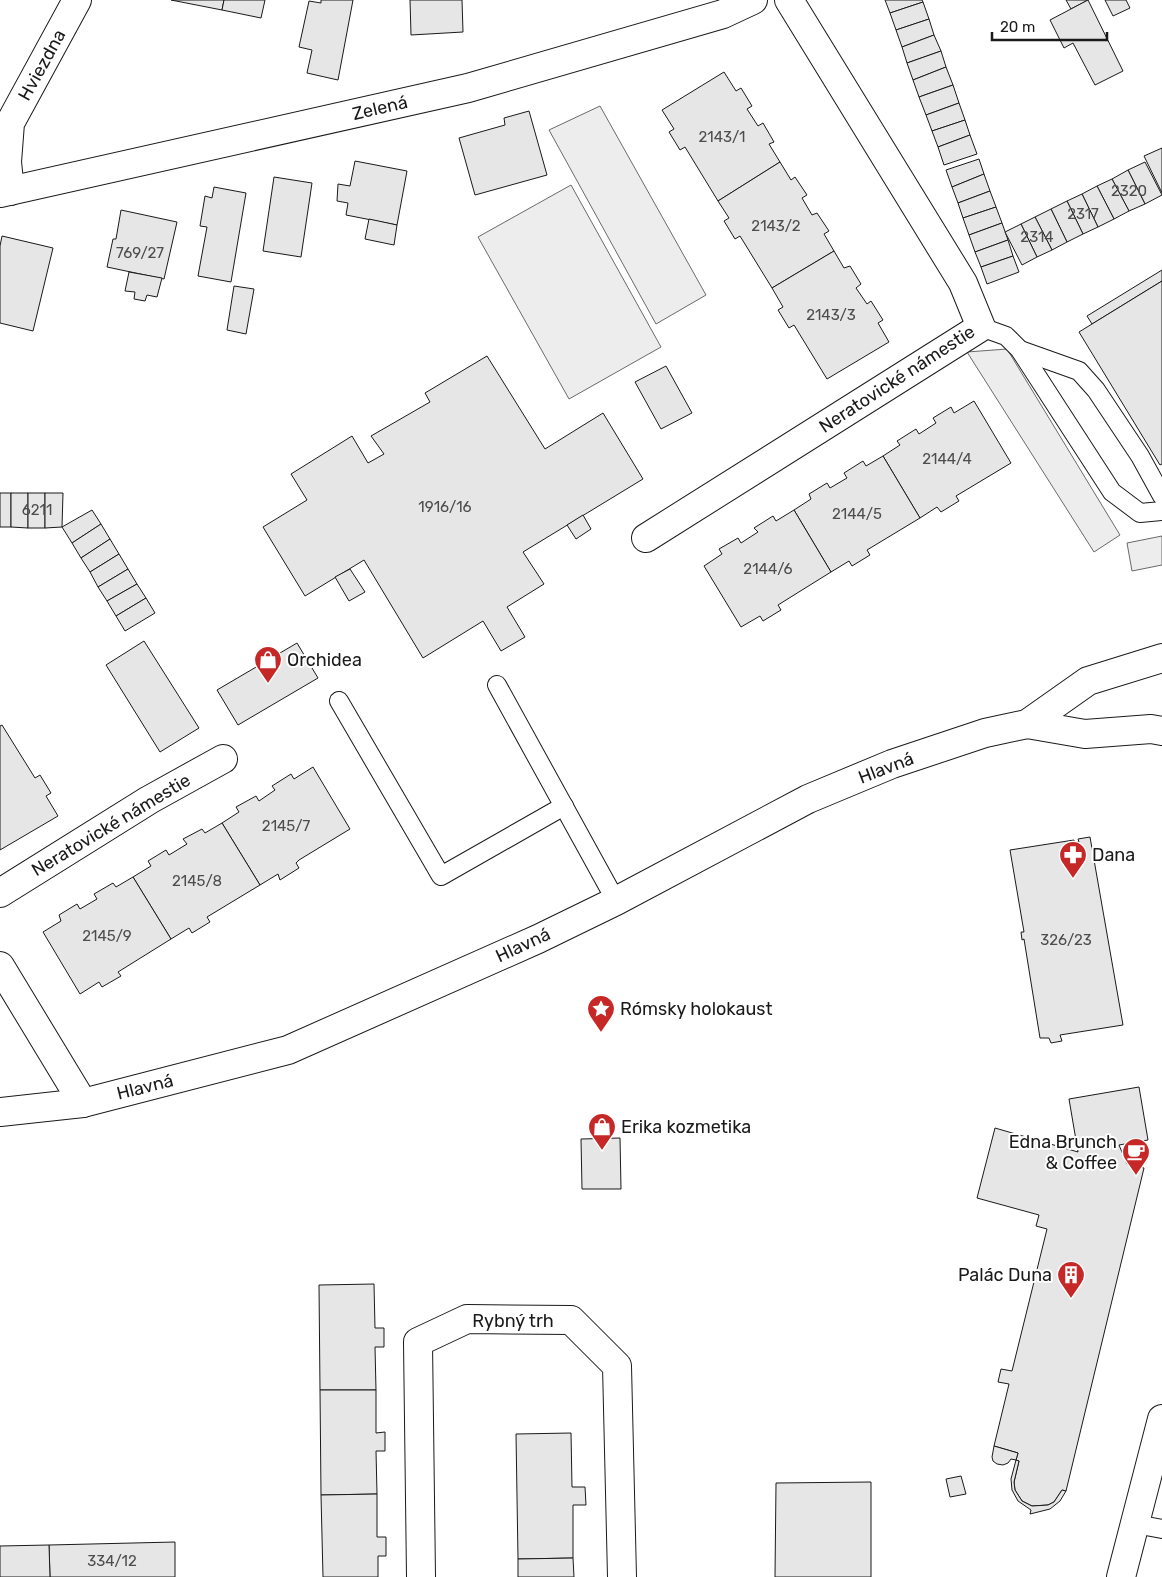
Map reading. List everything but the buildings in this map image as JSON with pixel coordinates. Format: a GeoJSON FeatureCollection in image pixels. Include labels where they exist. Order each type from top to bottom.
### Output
{"type":"FeatureCollection","features":[{"type":"Feature","properties":{"kind":"street","name":"Hviezdna"},"geometry":{"type":"LineString","coordinates":[[5,192],[10,122],[77,0]]}},
{"type":"Feature","properties":{"kind":"street","name":"Zelená"},"geometry":{"type":"LineString","coordinates":[[5,192],[468,88],[723,14],[753,0]]}},
{"type":"Feature","properties":{"kind":"street","name":"Neratovické námestie"},"geometry":{"type":"LineString","coordinates":[[646,538],[981,327],[963,284],[789,0]]}},
{"type":"Feature","properties":{"kind":"street"},"geometry":{"type":"LineString","coordinates":[[1027,724],[1088,682],[1162,658]]}},
{"type":"Feature","properties":{"kind":"street"},"geometry":{"type":"LineString","coordinates":[[1027,724],[1085,734],[1152,729],[1162,731]]}},
{"type":"Feature","properties":{"kind":"street","name":"Hlavná"},"geometry":{"type":"LineString","coordinates":[[0,1112],[83,1103],[288,1050],[538,939],[616,901],[808,799],[892,764],[985,733],[1027,724]]}},
{"type":"Feature","properties":{"kind":"street","name":"Neratovické námestie"},"geometry":{"type":"LineString","coordinates":[[0,893],[149,800],[223,759]]}},
{"type":"Feature","properties":{"kind":"street"},"geometry":{"type":"LineString","coordinates":[[0,966],[83,1103]]}},
{"type":"Feature","properties":{"kind":"street","name":"Rybný trh"},"geometry":{"type":"LineString","coordinates":[[421,1577],[418,1342],[467,1319],[572,1320],[618,1366],[622,1577]]}},
{"type":"Feature","properties":{"kind":"street"},"geometry":{"type":"LineString","coordinates":[[1121,1577],[1162,1419]]}},
{"type":"Feature","properties":{"kind":"lane"},"geometry":{"type":"LineString","coordinates":[[981,327],[1006,336],[1020,350],[1112,492],[1140,513],[1162,511]]}},
{"type":"Feature","properties":{"kind":"lane"},"geometry":{"type":"LineString","coordinates":[[1020,350],[1079,371],[1096,390],[1140,456],[1162,496]]}},
{"type":"Feature","properties":{"kind":"lane"},"geometry":{"type":"LineString","coordinates":[[497,685],[616,901]]}},
{"type":"Feature","properties":{"kind":"lane"},"geometry":{"type":"LineString","coordinates":[[339,701],[441,876],[564,806]]}},
{"type":"Feature","properties":{"kind":"lane"},"geometry":{"type":"LineString","coordinates":[[1135,1524],[1162,1529]]}},
{"type":"Feature","properties":{"kind":"shaded area"},"geometry":{"type":"Polygon","coordinates":[[[600,106],[706,295],[656,324],[549,130],[600,106]]]}},
{"type":"Feature","properties":{"kind":"shaded area"},"geometry":{"type":"Polygon","coordinates":[[[571,185],[661,347],[569,399],[478,237],[571,185]]]}},
{"type":"Feature","properties":{"kind":"shaded area"},"geometry":{"type":"Polygon","coordinates":[[[1007,349],[1120,535],[1094,552],[967,352],[1007,349]]]}},
{"type":"Feature","properties":{"kind":"shaded area"},"geometry":{"type":"Polygon","coordinates":[[[1162,536],[1162,565],[1132,571],[1127,543],[1162,536]]]}},
{"type":"Feature","properties":{"kind":"place","name":"Orchidea"},"geometry":{"type":"Point","coordinates":[268,684]}},
{"type":"Feature","properties":{"kind":"place","name":"Dana"},"geometry":{"type":"Point","coordinates":[1073,879]}},
{"type":"Feature","properties":{"kind":"place","name":"Rómsky holokaust"},"geometry":{"type":"Point","coordinates":[601,1033]}},
{"type":"Feature","properties":{"kind":"place","name":"Erika kozmetika"},"geometry":{"type":"Point","coordinates":[602,1151]}},
{"type":"Feature","properties":{"kind":"place","name":"Edna Brunch & Coffee"},"geometry":{"type":"Point","coordinates":[1136,1176]}},
{"type":"Feature","properties":{"kind":"place","name":"Palác Duna"},"geometry":{"type":"Point","coordinates":[1071,1299]}}]}
